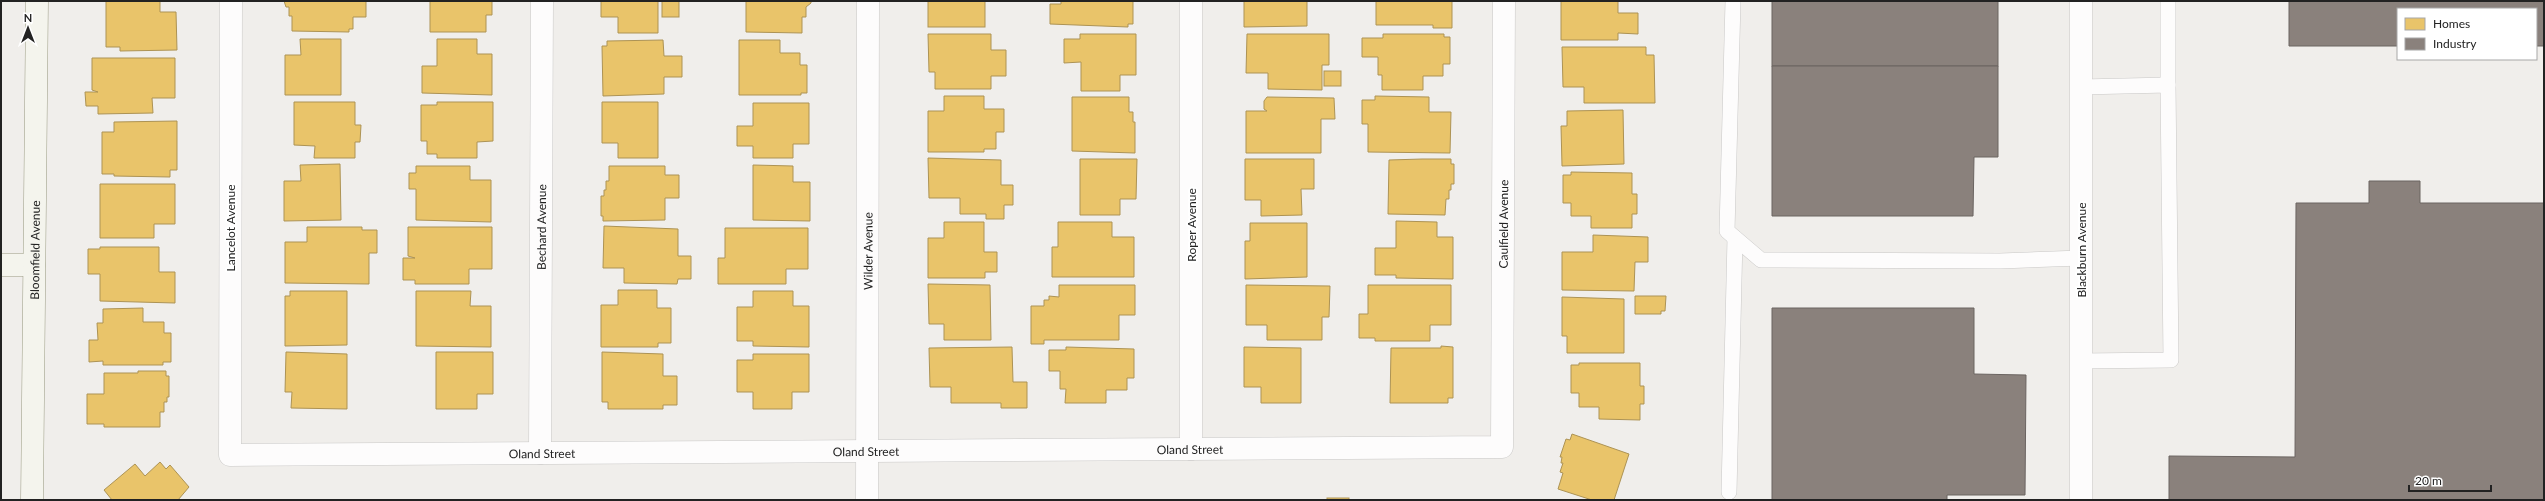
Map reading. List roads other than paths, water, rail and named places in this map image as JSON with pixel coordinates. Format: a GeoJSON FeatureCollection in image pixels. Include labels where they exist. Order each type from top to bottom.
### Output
{"type":"FeatureCollection","features":[{"type":"Feature","properties":{"kind":"main road","name":"Bloomfield Avenue"},"geometry":{"type":"LineString","coordinates":[[32,500],[37,1]]}},
{"type":"Feature","properties":{"kind":"main road"},"geometry":{"type":"LineString","coordinates":[[1,265],[34,265]]}},
{"type":"Feature","properties":{"kind":"street","name":"Lancelot Avenue"},"geometry":{"type":"LineString","coordinates":[[230,1],[230,455]]}},
{"type":"Feature","properties":{"kind":"street","name":"Bechard Avenue"},"geometry":{"type":"LineString","coordinates":[[540,453],[542,1]]}},
{"type":"Feature","properties":{"kind":"street","name":"Wilder Avenue"},"geometry":{"type":"LineString","coordinates":[[867,500],[868,1]]}},
{"type":"Feature","properties":{"kind":"street","name":"Roper Avenue"},"geometry":{"type":"LineString","coordinates":[[1191,1],[1191,449]]}},
{"type":"Feature","properties":{"kind":"street","name":"Caulfield Avenue"},"geometry":{"type":"LineString","coordinates":[[1502,447],[1504,1]]}},
{"type":"Feature","properties":{"kind":"street","name":"Blackburn Avenue"},"geometry":{"type":"LineString","coordinates":[[2081,1],[2081,500]]}},
{"type":"Feature","properties":{"kind":"street","name":"Oland Street"},"geometry":{"type":"LineString","coordinates":[[230,455],[1502,447]]}},
{"type":"Feature","properties":{"kind":"lane"},"geometry":{"type":"LineString","coordinates":[[1732,1],[1727,231],[1761,260],[2000,261],[2081,258]]}},
{"type":"Feature","properties":{"kind":"lane"},"geometry":{"type":"LineString","coordinates":[[2081,361],[2172,360],[2168,1]]}},
{"type":"Feature","properties":{"kind":"lane"},"geometry":{"type":"LineString","coordinates":[[2081,87],[2168,85]]}},
{"type":"Feature","properties":{"kind":"lane"},"geometry":{"type":"LineString","coordinates":[[1729,492],[1735,238]]}}]}
